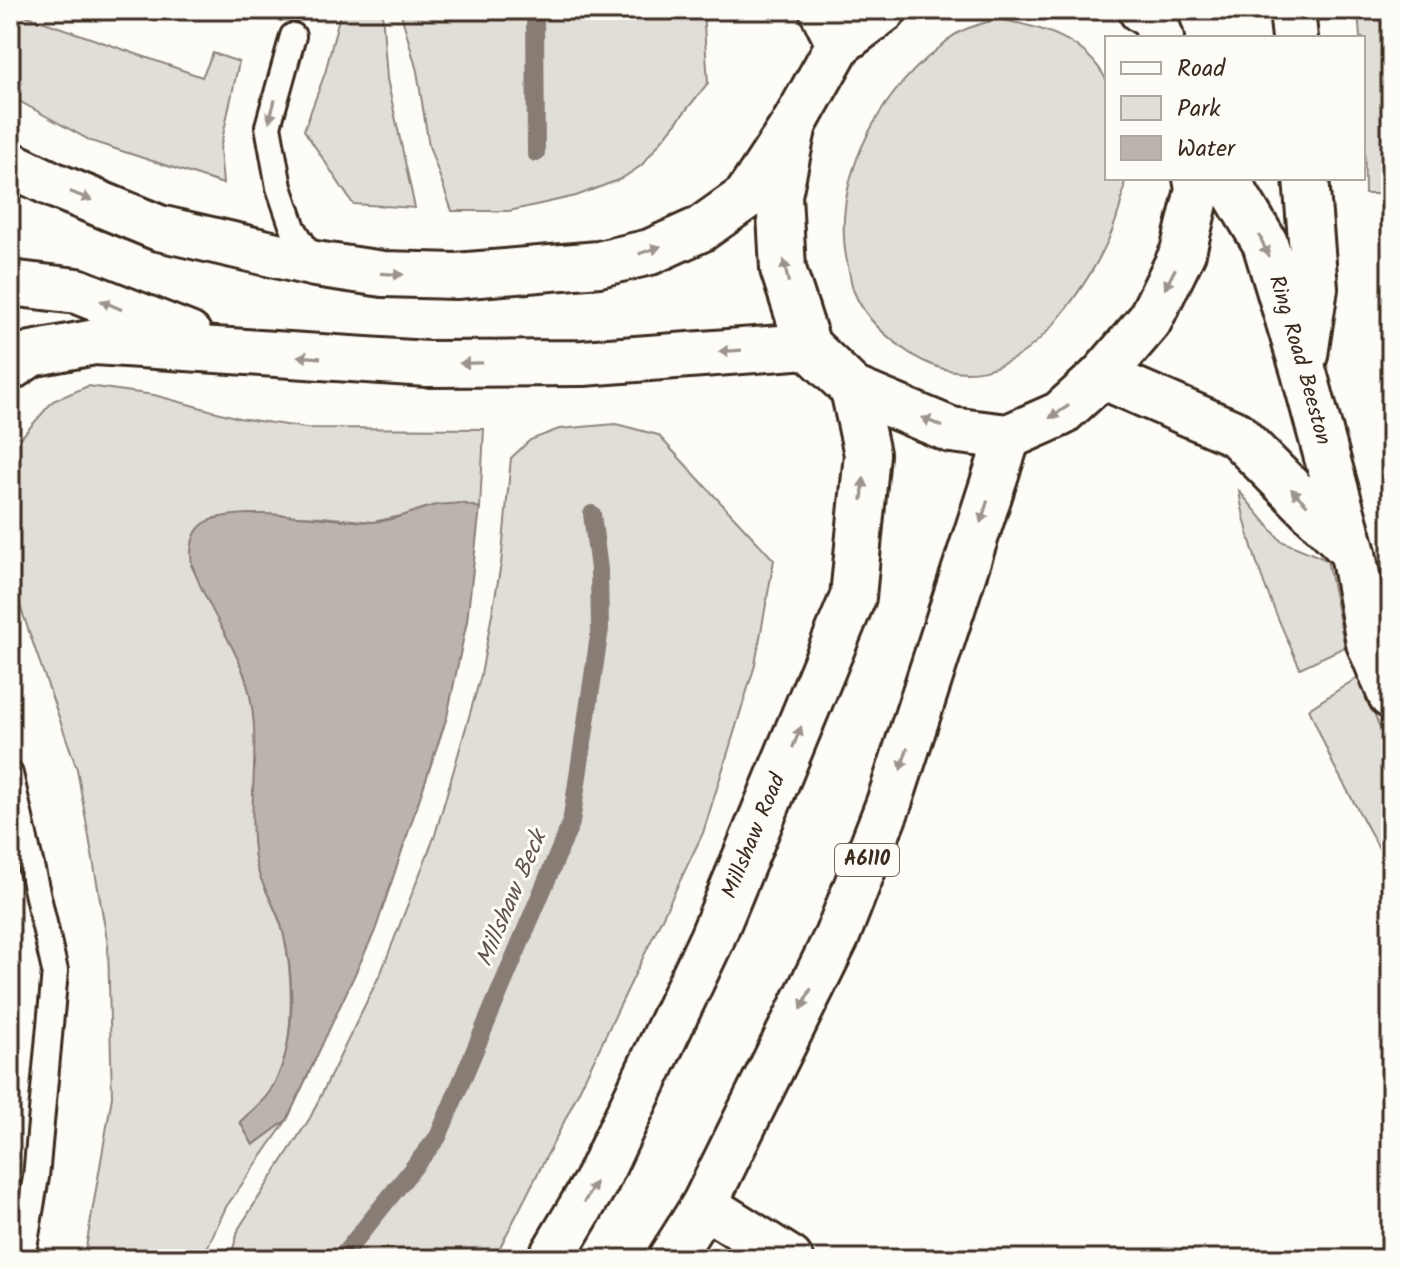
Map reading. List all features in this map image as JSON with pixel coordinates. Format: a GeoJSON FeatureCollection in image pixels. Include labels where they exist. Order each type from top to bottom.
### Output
{"type":"FeatureCollection","features":[{"type":"Feature","properties":{"kind":"main road"},"geometry":{"type":"LineString","coordinates":[[884,10],[830,27],[794,124],[779,195],[783,269],[808,346],[853,389],[951,430],[1008,437],[1060,414],[1102,376],[1149,321],[1183,252],[1198,190],[1196,180]]}},
{"type":"Feature","properties":{"kind":"main road"},"geometry":{"type":"LineString","coordinates":[[1292,10],[1295,36]]}},
{"type":"Feature","properties":{"kind":"main road"},"geometry":{"type":"LineString","coordinates":[[10,164],[159,228],[315,264],[383,274],[456,276],[599,264],[650,252],[701,229],[746,197],[794,124]]}},
{"type":"Feature","properties":{"kind":"main road","name":"Ring Road Beeston"},"geometry":{"type":"LineString","coordinates":[[1227,180],[1265,243],[1353,553],[1369,643],[1391,696]]}},
{"type":"Feature","properties":{"kind":"main road"},"geometry":{"type":"LineString","coordinates":[[1303,369],[1315,288],[1306,180]]}},
{"type":"Feature","properties":{"kind":"main road"},"geometry":{"type":"LineString","coordinates":[[10,283],[77,291],[236,352]]}},
{"type":"Feature","properties":{"kind":"main road"},"geometry":{"type":"LineString","coordinates":[[10,368],[31,354],[95,342],[427,364],[583,363],[808,346]]}},
{"type":"Feature","properties":{"kind":"main road"},"geometry":{"type":"LineString","coordinates":[[1102,376],[1236,434],[1353,553]]}},
{"type":"Feature","properties":{"kind":"main road","name":"Millshaw Road"},"geometry":{"type":"LineString","coordinates":[[550,1259],[596,1182],[712,938],[853,597],[867,454],[853,389]]}},
{"type":"Feature","properties":{"kind":"main road","name":"A6110"},"geometry":{"type":"LineString","coordinates":[[670,1259],[704,1205],[837,936],[889,803],[1008,437]]}},
{"type":"Feature","properties":{"kind":"main road"},"geometry":{"type":"LineString","coordinates":[[704,1205],[790,1259]]}},
{"type":"Feature","properties":{"kind":"lane"},"geometry":{"type":"LineString","coordinates":[[293,36],[268,126],[279,187],[293,228],[315,264]]}},
{"type":"Feature","properties":{"kind":"lane"},"geometry":{"type":"LineString","coordinates":[[10,774],[55,971],[36,1177],[22,1259]]}},
{"type":"Feature","properties":{"kind":"green space"},"geometry":{"type":"Polygon","coordinates":[[[10,10],[202,77],[213,53],[239,62],[220,149],[223,184],[91,141],[10,96],[10,10]]]}},
{"type":"Feature","properties":{"kind":"green space"},"geometry":{"type":"Polygon","coordinates":[[[341,10],[382,10],[387,79],[415,208],[353,204],[304,130],[325,73],[341,10]]]}},
{"type":"Feature","properties":{"kind":"green space"},"geometry":{"type":"Polygon","coordinates":[[[400,10],[703,10],[708,83],[642,165],[621,179],[576,196],[509,211],[452,211],[429,146],[417,71],[400,10]]]}},
{"type":"Feature","properties":{"kind":"green space"},"geometry":{"type":"Polygon","coordinates":[[[1358,10],[1391,10],[1391,194],[1365,194],[1365,36],[1360,36],[1358,10]]]}},
{"type":"Feature","properties":{"kind":"green space"},"geometry":{"type":"Polygon","coordinates":[[[998,19],[1046,31],[1087,54],[1105,78],[1105,180],[1125,180],[1111,235],[1082,287],[1059,318],[1023,353],[1003,364],[962,372],[919,359],[891,339],[868,316],[852,285],[844,239],[845,208],[851,177],[876,119],[916,69],[953,36],[967,28],[998,19]]]}},
{"type":"Feature","properties":{"kind":"green space"},"geometry":{"type":"Polygon","coordinates":[[[88,386],[154,395],[239,418],[306,428],[484,429],[480,508],[461,503],[373,522],[251,514],[214,518],[191,565],[239,661],[252,702],[256,740],[255,857],[283,931],[291,993],[288,1039],[277,1080],[267,1096],[240,1122],[253,1145],[287,1120],[226,1207],[202,1259],[84,1259],[112,1097],[108,945],[77,769],[10,577],[10,470],[19,440],[53,401],[88,386]]]}},
{"type":"Feature","properties":{"kind":"green space"},"geometry":{"type":"Polygon","coordinates":[[[616,424],[658,435],[774,560],[755,665],[703,833],[562,1126],[494,1259],[230,1259],[239,1228],[310,1118],[382,970],[435,835],[481,675],[501,564],[511,458],[530,440],[559,429],[616,424]]]}},
{"type":"Feature","properties":{"kind":"green space"},"geometry":{"type":"Polygon","coordinates":[[[1239,491],[1281,541],[1327,560],[1345,647],[1300,668],[1256,560],[1239,491]]]}},
{"type":"Feature","properties":{"kind":"green space"},"geometry":{"type":"Polygon","coordinates":[[[1360,676],[1391,757],[1391,852],[1383,856],[1333,764],[1309,709],[1360,676]]]}},
{"type":"Feature","properties":{"kind":"water"},"geometry":{"type":"Polygon","coordinates":[[[461,503],[480,508],[467,621],[447,717],[375,931],[287,1120],[253,1145],[240,1122],[267,1095],[279,1074],[289,1034],[290,971],[281,923],[256,864],[252,814],[253,715],[249,690],[241,666],[193,567],[193,541],[200,527],[213,519],[232,515],[282,515],[372,522],[437,505],[461,503]]]}},
{"type":"Feature","properties":{"kind":"waterway","name":"Millshaw Beck"},"geometry":{"type":"LineString","coordinates":[[535,10],[536,153]]}},
{"type":"Feature","properties":{"kind":"waterway","name":"Millshaw Beck"},"geometry":{"type":"LineString","coordinates":[[340,1259],[438,1137],[571,823],[600,629],[599,570],[592,514]]}}]}
